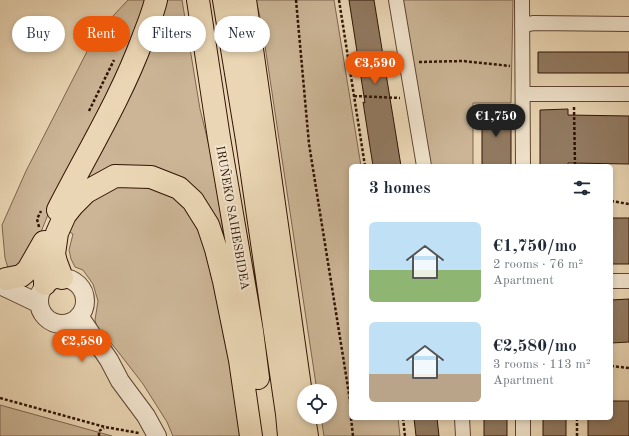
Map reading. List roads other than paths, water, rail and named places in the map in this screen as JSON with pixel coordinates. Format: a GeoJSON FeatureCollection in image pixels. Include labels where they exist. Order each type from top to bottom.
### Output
{"type":"FeatureCollection","features":[{"type":"Feature","properties":{"kind":"highway"},"geometry":{"type":"LineString","coordinates":[[2,280],[20,276],[28,270],[44,242],[58,210],[116,101],[137,54],[156,0]]}},
{"type":"Feature","properties":{"kind":"highway","name":"IRUÑEKO SAIHESBIDEA"},"geometry":{"type":"LineString","coordinates":[[198,0],[219,138],[252,331],[265,436]]}},
{"type":"Feature","properties":{"kind":"highway","name":"IRUÑEKO SAIHESBIDEA"},"geometry":{"type":"LineString","coordinates":[[224,0],[247,140],[289,436]]}},
{"type":"Feature","properties":{"kind":"highway"},"geometry":{"type":"LineString","coordinates":[[245,0],[299,384]]}},
{"type":"Feature","properties":{"kind":"highway"},"geometry":{"type":"LineString","coordinates":[[47,289],[56,262],[54,254],[57,233],[65,215],[86,192],[115,176],[151,177],[179,188],[193,201],[208,225],[216,249],[240,360],[251,436]]}},
{"type":"Feature","properties":{"kind":"highway"},"geometry":{"type":"LineString","coordinates":[[44,242],[47,289]]}},
{"type":"Feature","properties":{"kind":"highway"},"geometry":{"type":"LineString","coordinates":[[305,424],[307,436]]}},
{"type":"Feature","properties":{"kind":"street"},"geometry":{"type":"LineString","coordinates":[[396,0],[424,164]]}},
{"type":"Feature","properties":{"kind":"street"},"geometry":{"type":"LineString","coordinates":[[522,0],[523,164]]}},
{"type":"Feature","properties":{"kind":"street"},"geometry":{"type":"LineString","coordinates":[[522,25],[534,23],[629,24]]}},
{"type":"Feature","properties":{"kind":"street"},"geometry":{"type":"LineString","coordinates":[[523,94],[629,94]]}},
{"type":"Feature","properties":{"kind":"street"},"geometry":{"type":"LineString","coordinates":[[2,280],[47,289],[66,278],[75,282],[82,290],[85,301],[84,307],[73,320],[57,324],[52,322],[42,313],[47,289]]}},
{"type":"Feature","properties":{"kind":"street"},"geometry":{"type":"LineString","coordinates":[[613,281],[629,281]]}},
{"type":"Feature","properties":{"kind":"street"},"geometry":{"type":"LineString","coordinates":[[73,320],[103,364],[120,381],[146,416],[149,435]]}},
{"type":"Feature","properties":{"kind":"street"},"geometry":{"type":"LineString","coordinates":[[462,420],[463,436]]}},
{"type":"Feature","properties":{"kind":"street"},"geometry":{"type":"LineString","coordinates":[[523,420],[523,436]]}}]}
